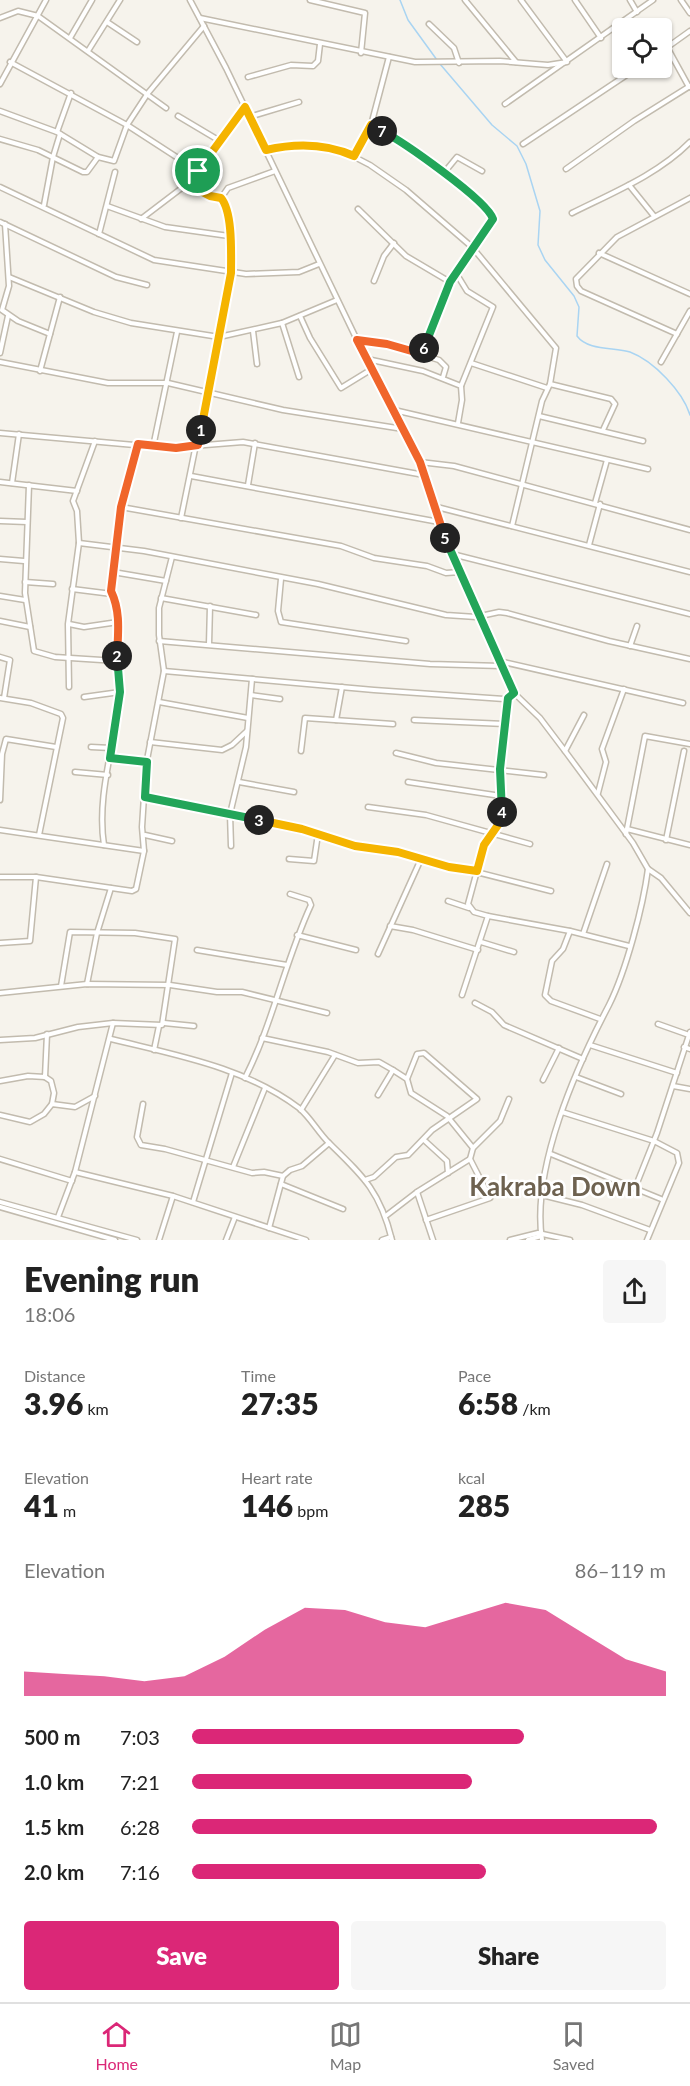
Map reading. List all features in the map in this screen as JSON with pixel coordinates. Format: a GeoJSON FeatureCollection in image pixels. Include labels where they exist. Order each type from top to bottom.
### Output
{"type":"FeatureCollection","features":[{"type":"Feature","properties":{"kind":"street"},"geometry":{"type":"LineString","coordinates":[[0,84],[46,0]]}},
{"type":"Feature","properties":{"kind":"street"},"geometry":{"type":"LineString","coordinates":[[70,38],[92,0]]}},
{"type":"Feature","properties":{"kind":"street"},"geometry":{"type":"LineString","coordinates":[[88,51],[120,0]]}},
{"type":"Feature","properties":{"kind":"street"},"geometry":{"type":"LineString","coordinates":[[190,0],[245,107],[319,264],[420,462],[433,506],[452,554],[514,693],[540,718],[597,794],[648,869],[660,878],[690,913]]}},
{"type":"Feature","properties":{"kind":"street"},"geometry":{"type":"LineString","coordinates":[[310,0],[364,13],[361,52]]}},
{"type":"Feature","properties":{"kind":"street"},"geometry":{"type":"LineString","coordinates":[[465,0],[516,62]]}},
{"type":"Feature","properties":{"kind":"street"},"geometry":{"type":"LineString","coordinates":[[521,0],[567,62]]}},
{"type":"Feature","properties":{"kind":"street"},"geometry":{"type":"LineString","coordinates":[[575,0],[601,38]]}},
{"type":"Feature","properties":{"kind":"street"},"geometry":{"type":"LineString","coordinates":[[630,0],[637,12]]}},
{"type":"Feature","properties":{"kind":"street"},"geometry":{"type":"LineString","coordinates":[[505,104],[653,0]]}},
{"type":"Feature","properties":{"kind":"street"},"geometry":{"type":"LineString","coordinates":[[681,0],[690,13]]}},
{"type":"Feature","properties":{"kind":"street"},"geometry":{"type":"LineString","coordinates":[[0,18],[18,11],[38,16],[166,108]]}},
{"type":"Feature","properties":{"kind":"street"},"geometry":{"type":"LineString","coordinates":[[199,18],[361,52],[433,63],[516,62],[548,65],[567,62]]}},
{"type":"Feature","properties":{"kind":"street"},"geometry":{"type":"LineString","coordinates":[[107,22],[137,42]]}},
{"type":"Feature","properties":{"kind":"street"},"geometry":{"type":"LineString","coordinates":[[429,24],[454,48],[459,63]]}},
{"type":"Feature","properties":{"kind":"street"},"geometry":{"type":"LineString","coordinates":[[0,111],[58,133],[98,157],[114,162],[127,125],[148,93],[204,26]]}},
{"type":"Feature","properties":{"kind":"street"},"geometry":{"type":"LineString","coordinates":[[672,44],[690,31]]}},
{"type":"Feature","properties":{"kind":"street"},"geometry":{"type":"LineString","coordinates":[[248,77],[291,65],[313,66],[318,61],[320,44]]}},
{"type":"Feature","properties":{"kind":"street"},"geometry":{"type":"LineString","coordinates":[[566,169],[634,121],[690,87],[672,56]]}},
{"type":"Feature","properties":{"kind":"street"},"geometry":{"type":"LineString","coordinates":[[354,156],[371,125],[388,57]]}},
{"type":"Feature","properties":{"kind":"street"},"geometry":{"type":"LineString","coordinates":[[10,62],[127,125],[198,171]]}},
{"type":"Feature","properties":{"kind":"street"},"geometry":{"type":"LineString","coordinates":[[523,144],[622,78]]}},
{"type":"Feature","properties":{"kind":"street"},"geometry":{"type":"LineString","coordinates":[[44,205],[58,133],[71,93]]}},
{"type":"Feature","properties":{"kind":"street"},"geometry":{"type":"LineString","coordinates":[[249,117],[299,102]]}},
{"type":"Feature","properties":{"kind":"street"},"geometry":{"type":"LineString","coordinates":[[141,219],[187,184],[245,107]]}},
{"type":"Feature","properties":{"kind":"street"},"geometry":{"type":"LineString","coordinates":[[178,116],[220,141]]}},
{"type":"Feature","properties":{"kind":"street"},"geometry":{"type":"LineString","coordinates":[[371,125],[401,141],[480,202],[492,215],[493,221],[472,247],[450,282],[422,354]]}},
{"type":"Feature","properties":{"kind":"street"},"geometry":{"type":"LineString","coordinates":[[0,139],[30,147],[83,172],[87,172],[98,157]]}},
{"type":"Feature","properties":{"kind":"street"},"geometry":{"type":"LineString","coordinates":[[572,213],[629,185],[681,152],[690,143]]}},
{"type":"Feature","properties":{"kind":"street"},"geometry":{"type":"LineString","coordinates":[[266,150],[311,145],[325,146],[354,156],[406,190],[472,247],[556,348],[512,526]]}},
{"type":"Feature","properties":{"kind":"street"},"geometry":{"type":"LineString","coordinates":[[443,174],[457,157],[482,171]]}},
{"type":"Feature","properties":{"kind":"street"},"geometry":{"type":"LineString","coordinates":[[221,198],[230,188],[275,171]]}},
{"type":"Feature","properties":{"kind":"street"},"geometry":{"type":"LineString","coordinates":[[99,234],[115,172]]}},
{"type":"Feature","properties":{"kind":"street"},"geometry":{"type":"LineString","coordinates":[[187,184],[210,196],[221,198]]}},
{"type":"Feature","properties":{"kind":"street"},"geometry":{"type":"LineString","coordinates":[[629,185],[654,216]]}},
{"type":"Feature","properties":{"kind":"street"},"geometry":{"type":"LineString","coordinates":[[0,187],[44,205],[154,260],[231,273],[299,272],[319,264]]}},
{"type":"Feature","properties":{"kind":"street"},"geometry":{"type":"LineString","coordinates":[[181,518],[198,445],[231,273],[228,211],[221,198]]}},
{"type":"Feature","properties":{"kind":"street"},"geometry":{"type":"LineString","coordinates":[[677,334],[581,291],[576,279],[617,237],[690,198]]}},
{"type":"Feature","properties":{"kind":"street"},"geometry":{"type":"LineString","coordinates":[[107,206],[178,230],[229,236]]}},
{"type":"Feature","properties":{"kind":"street"},"geometry":{"type":"LineString","coordinates":[[358,209],[406,256],[450,282]]}},
{"type":"Feature","properties":{"kind":"street"},"geometry":{"type":"LineString","coordinates":[[3,223],[9,286],[2,307],[8,316],[50,334]]}},
{"type":"Feature","properties":{"kind":"street"},"geometry":{"type":"LineString","coordinates":[[3,223],[116,277],[147,285]]}},
{"type":"Feature","properties":{"kind":"street"},"geometry":{"type":"LineString","coordinates":[[374,281],[384,256],[394,243]]}},
{"type":"Feature","properties":{"kind":"street"},"geometry":{"type":"LineString","coordinates":[[599,253],[690,294]]}},
{"type":"Feature","properties":{"kind":"street"},"geometry":{"type":"LineString","coordinates":[[456,273],[468,291],[494,307],[461,386],[462,400],[458,423]]}},
{"type":"Feature","properties":{"kind":"street"},"geometry":{"type":"LineString","coordinates":[[9,277],[119,320],[177,332],[219,337],[282,323],[337,300]]}},
{"type":"Feature","properties":{"kind":"street"},"geometry":{"type":"LineString","coordinates":[[40,371],[60,297]]}},
{"type":"Feature","properties":{"kind":"street"},"geometry":{"type":"LineString","coordinates":[[661,362],[690,311]]}},
{"type":"Feature","properties":{"kind":"street"},"geometry":{"type":"LineString","coordinates":[[0,353],[8,316]]}},
{"type":"Feature","properties":{"kind":"street"},"geometry":{"type":"LineString","coordinates":[[300,316],[310,338],[341,388],[372,369]]}},
{"type":"Feature","properties":{"kind":"street"},"geometry":{"type":"LineString","coordinates":[[282,323],[299,376]]}},
{"type":"Feature","properties":{"kind":"street"},"geometry":{"type":"LineString","coordinates":[[253,331],[257,364]]}},
{"type":"Feature","properties":{"kind":"street"},"geometry":{"type":"LineString","coordinates":[[153,447],[177,332]]}},
{"type":"Feature","properties":{"kind":"street"},"geometry":{"type":"LineString","coordinates":[[357,340],[381,342],[422,354],[444,364],[446,370],[443,377]]}},
{"type":"Feature","properties":{"kind":"street"},"geometry":{"type":"LineString","coordinates":[[367,359],[443,377],[461,386]]}},
{"type":"Feature","properties":{"kind":"street"},"geometry":{"type":"LineString","coordinates":[[0,362],[108,383],[168,383],[283,410],[404,429]]}},
{"type":"Feature","properties":{"kind":"street"},"geometry":{"type":"LineString","coordinates":[[471,363],[548,386],[611,399],[615,404],[603,430]]}},
{"type":"Feature","properties":{"kind":"street"},"geometry":{"type":"LineString","coordinates":[[394,410],[458,423],[648,469]]}},
{"type":"Feature","properties":{"kind":"street"},"geometry":{"type":"LineString","coordinates":[[538,416],[643,441]]}},
{"type":"Feature","properties":{"kind":"street"},"geometry":{"type":"LineString","coordinates":[[0,433],[176,448],[230,442],[255,443],[424,475]]}},
{"type":"Feature","properties":{"kind":"street"},"geometry":{"type":"LineString","coordinates":[[12,483],[19,435]]}},
{"type":"Feature","properties":{"kind":"street"},"geometry":{"type":"LineString","coordinates":[[69,687],[68,624],[79,543],[77,511],[73,501],[95,441]]}},
{"type":"Feature","properties":{"kind":"street"},"geometry":{"type":"LineString","coordinates":[[248,485],[255,443]]}},
{"type":"Feature","properties":{"kind":"street"},"geometry":{"type":"LineString","coordinates":[[104,845],[101,816],[120,692],[117,661],[118,622],[116,603],[112,594],[115,548],[121,507],[138,444]]}},
{"type":"Feature","properties":{"kind":"street"},"geometry":{"type":"LineString","coordinates":[[589,545],[607,460]]}},
{"type":"Feature","properties":{"kind":"street"},"geometry":{"type":"LineString","coordinates":[[420,462],[454,466],[690,530]]}},
{"type":"Feature","properties":{"kind":"street"},"geometry":{"type":"LineString","coordinates":[[191,476],[439,522]]}},
{"type":"Feature","properties":{"kind":"street"},"geometry":{"type":"LineString","coordinates":[[0,482],[77,490]]}},
{"type":"Feature","properties":{"kind":"street"},"geometry":{"type":"LineString","coordinates":[[29,485],[24,561],[25,600],[34,651],[68,659],[117,661]]}},
{"type":"Feature","properties":{"kind":"street"},"geometry":{"type":"LineString","coordinates":[[433,506],[690,572]]}},
{"type":"Feature","properties":{"kind":"street"},"geometry":{"type":"LineString","coordinates":[[121,507],[350,548],[374,558],[427,566],[446,573],[460,572]]}},
{"type":"Feature","properties":{"kind":"street"},"geometry":{"type":"LineString","coordinates":[[0,520],[27,522]]}},
{"type":"Feature","properties":{"kind":"street"},"geometry":{"type":"LineString","coordinates":[[79,543],[172,557],[333,588],[446,615],[480,616],[499,612],[507,613],[630,646],[690,659]]}},
{"type":"Feature","properties":{"kind":"street"},"geometry":{"type":"LineString","coordinates":[[452,554],[690,614]]}},
{"type":"Feature","properties":{"kind":"street"},"geometry":{"type":"LineString","coordinates":[[0,877],[36,877],[135,891],[144,851],[145,835],[142,827],[147,762],[164,670],[159,641],[160,598],[172,557]]}},
{"type":"Feature","properties":{"kind":"street"},"geometry":{"type":"LineString","coordinates":[[0,559],[24,561]]}},
{"type":"Feature","properties":{"kind":"street"},"geometry":{"type":"LineString","coordinates":[[113,572],[166,581]]}},
{"type":"Feature","properties":{"kind":"street"},"geometry":{"type":"LineString","coordinates":[[281,579],[278,611],[281,622],[406,641]]}},
{"type":"Feature","properties":{"kind":"street"},"geometry":{"type":"LineString","coordinates":[[25,582],[53,584]]}},
{"type":"Feature","properties":{"kind":"street"},"geometry":{"type":"LineString","coordinates":[[72,589],[112,594]]}},
{"type":"Feature","properties":{"kind":"street"},"geometry":{"type":"LineString","coordinates":[[0,596],[25,600]]}},
{"type":"Feature","properties":{"kind":"street"},"geometry":{"type":"LineString","coordinates":[[160,598],[256,615]]}},
{"type":"Feature","properties":{"kind":"street"},"geometry":{"type":"LineString","coordinates":[[209,644],[210,606]]}},
{"type":"Feature","properties":{"kind":"street"},"geometry":{"type":"LineString","coordinates":[[0,621],[30,627]]}},
{"type":"Feature","properties":{"kind":"street"},"geometry":{"type":"LineString","coordinates":[[68,624],[84,627],[118,622]]}},
{"type":"Feature","properties":{"kind":"street"},"geometry":{"type":"LineString","coordinates":[[630,646],[637,626]]}},
{"type":"Feature","properties":{"kind":"street"},"geometry":{"type":"LineString","coordinates":[[159,641],[430,664],[500,664],[624,688],[683,703]]}},
{"type":"Feature","properties":{"kind":"street"},"geometry":{"type":"LineString","coordinates":[[0,657],[10,660],[2,698],[31,703],[61,714],[63,718],[39,835]]}},
{"type":"Feature","properties":{"kind":"street"},"geometry":{"type":"LineString","coordinates":[[164,670],[342,687],[508,698],[514,693]]}},
{"type":"Feature","properties":{"kind":"street"},"geometry":{"type":"LineString","coordinates":[[231,846],[230,814],[239,782],[252,679]]}},
{"type":"Feature","properties":{"kind":"street"},"geometry":{"type":"LineString","coordinates":[[336,720],[342,687]]}},
{"type":"Feature","properties":{"kind":"street"},"geometry":{"type":"LineString","coordinates":[[597,794],[606,762],[602,748],[624,688]]}},
{"type":"Feature","properties":{"kind":"street"},"geometry":{"type":"LineString","coordinates":[[84,697],[120,692]]}},
{"type":"Feature","properties":{"kind":"street"},"geometry":{"type":"LineString","coordinates":[[251,695],[280,699]]}},
{"type":"Feature","properties":{"kind":"street"},"geometry":{"type":"LineString","coordinates":[[470,908],[470,896],[484,845],[502,817],[500,769],[508,698]]}},
{"type":"Feature","properties":{"kind":"street"},"geometry":{"type":"LineString","coordinates":[[159,702],[248,717]]}},
{"type":"Feature","properties":{"kind":"street"},"geometry":{"type":"LineString","coordinates":[[565,751],[584,715]]}},
{"type":"Feature","properties":{"kind":"street"},"geometry":{"type":"LineString","coordinates":[[301,751],[305,718],[393,724]]}},
{"type":"Feature","properties":{"kind":"street"},"geometry":{"type":"LineString","coordinates":[[414,720],[505,724]]}},
{"type":"Feature","properties":{"kind":"street"},"geometry":{"type":"LineString","coordinates":[[150,742],[222,750],[247,731]]}},
{"type":"Feature","properties":{"kind":"street"},"geometry":{"type":"LineString","coordinates":[[626,835],[645,736],[690,744]]}},
{"type":"Feature","properties":{"kind":"street"},"geometry":{"type":"LineString","coordinates":[[0,800],[1,747],[5,740],[9,738],[56,747]]}},
{"type":"Feature","properties":{"kind":"street"},"geometry":{"type":"LineString","coordinates":[[91,747],[111,748]]}},
{"type":"Feature","properties":{"kind":"street"},"geometry":{"type":"LineString","coordinates":[[666,840],[684,751]]}},
{"type":"Feature","properties":{"kind":"street"},"geometry":{"type":"LineString","coordinates":[[396,753],[436,763],[544,775]]}},
{"type":"Feature","properties":{"kind":"street"},"geometry":{"type":"LineString","coordinates":[[110,758],[147,762]]}},
{"type":"Feature","properties":{"kind":"street"},"geometry":{"type":"LineString","coordinates":[[75,772],[108,775]]}},
{"type":"Feature","properties":{"kind":"street"},"geometry":{"type":"LineString","coordinates":[[239,782],[294,792]]}},
{"type":"Feature","properties":{"kind":"street"},"geometry":{"type":"LineString","coordinates":[[408,782],[501,796]]}},
{"type":"Feature","properties":{"kind":"street"},"geometry":{"type":"LineString","coordinates":[[145,797],[318,834],[355,846],[398,852],[552,891]]}},
{"type":"Feature","properties":{"kind":"street"},"geometry":{"type":"LineString","coordinates":[[368,807],[426,815],[530,844]]}},
{"type":"Feature","properties":{"kind":"street"},"geometry":{"type":"LineString","coordinates":[[627,829],[690,845]]}},
{"type":"Feature","properties":{"kind":"street"},"geometry":{"type":"LineString","coordinates":[[0,830],[144,851]]}},
{"type":"Feature","properties":{"kind":"street"},"geometry":{"type":"LineString","coordinates":[[289,859],[314,861],[318,834]]}},
{"type":"Feature","properties":{"kind":"street"},"geometry":{"type":"LineString","coordinates":[[145,835],[172,841]]}},
{"type":"Feature","properties":{"kind":"street"},"geometry":{"type":"LineString","coordinates":[[378,954],[421,858]]}},
{"type":"Feature","properties":{"kind":"street"},"geometry":{"type":"LineString","coordinates":[[583,934],[606,864]]}},
{"type":"Feature","properties":{"kind":"street"},"geometry":{"type":"LineString","coordinates":[[543,1236],[542,1195],[562,1112],[600,1019],[609,1004],[629,946],[648,869]]}},
{"type":"Feature","properties":{"kind":"street"},"geometry":{"type":"LineString","coordinates":[[0,943],[30,941],[36,877]]}},
{"type":"Feature","properties":{"kind":"street"},"geometry":{"type":"LineString","coordinates":[[87,984],[97,933],[111,888]]}},
{"type":"Feature","properties":{"kind":"street"},"geometry":{"type":"LineString","coordinates":[[245,1078],[262,1038],[297,935],[311,902],[290,894]]}},
{"type":"Feature","properties":{"kind":"street"},"geometry":{"type":"LineString","coordinates":[[448,901],[488,916],[570,931],[629,946]]}},
{"type":"Feature","properties":{"kind":"street"},"geometry":{"type":"LineString","coordinates":[[462,994],[488,916]]}},
{"type":"Feature","properties":{"kind":"street"},"geometry":{"type":"LineString","coordinates":[[390,926],[413,930],[478,950]]}},
{"type":"Feature","properties":{"kind":"street"},"geometry":{"type":"LineString","coordinates":[[570,931],[563,950],[552,962],[545,995],[551,1001],[600,1019]]}},
{"type":"Feature","properties":{"kind":"street"},"geometry":{"type":"LineString","coordinates":[[61,986],[69,933],[135,933],[175,939],[164,1023]]}},
{"type":"Feature","properties":{"kind":"street"},"geometry":{"type":"LineString","coordinates":[[297,935],[356,950]]}},
{"type":"Feature","properties":{"kind":"street"},"geometry":{"type":"LineString","coordinates":[[481,942],[514,952]]}},
{"type":"Feature","properties":{"kind":"street"},"geometry":{"type":"LineString","coordinates":[[197,950],[287,965]]}},
{"type":"Feature","properties":{"kind":"street"},"geometry":{"type":"LineString","coordinates":[[0,993],[87,984],[170,985],[217,992],[242,992],[274,1002],[327,1013]]}},
{"type":"Feature","properties":{"kind":"street"},"geometry":{"type":"LineString","coordinates":[[475,1003],[492,1012],[504,1025],[584,1059]]}},
{"type":"Feature","properties":{"kind":"street"},"geometry":{"type":"LineString","coordinates":[[0,1040],[113,1023],[159,1026],[164,1023],[194,1026]]}},
{"type":"Feature","properties":{"kind":"street"},"geometry":{"type":"LineString","coordinates":[[58,1217],[75,1172],[111,1040],[113,1023]]}},
{"type":"Feature","properties":{"kind":"street"},"geometry":{"type":"LineString","coordinates":[[635,1188],[654,1141],[690,1034],[658,1024]]}},
{"type":"Feature","properties":{"kind":"street"},"geometry":{"type":"LineString","coordinates":[[154,1050],[159,1026]]}},
{"type":"Feature","properties":{"kind":"street"},"geometry":{"type":"LineString","coordinates":[[45,1077],[47,1034]]}},
{"type":"Feature","properties":{"kind":"street"},"geometry":{"type":"LineString","coordinates":[[262,1038],[334,1054],[358,1063],[379,1062],[407,1079]]}},
{"type":"Feature","properties":{"kind":"street"},"geometry":{"type":"LineString","coordinates":[[111,1040],[232,1072],[265,1088],[301,1110],[365,1180],[387,1215],[391,1239],[382,1240]]}},
{"type":"Feature","properties":{"kind":"street"},"geometry":{"type":"LineString","coordinates":[[590,1045],[676,1073]]}},
{"type":"Feature","properties":{"kind":"street"},"geometry":{"type":"LineString","coordinates":[[684,1047],[690,1049]]}},
{"type":"Feature","properties":{"kind":"street"},"geometry":{"type":"LineString","coordinates":[[543,1080],[559,1048]]}},
{"type":"Feature","properties":{"kind":"street"},"geometry":{"type":"LineString","coordinates":[[365,1180],[374,1177],[396,1157],[408,1155],[449,1118],[476,1101],[477,1098],[424,1053],[417,1054],[407,1079],[411,1093],[449,1118],[473,1148]]}},
{"type":"Feature","properties":{"kind":"street"},"geometry":{"type":"LineString","coordinates":[[301,1110],[334,1054]]}},
{"type":"Feature","properties":{"kind":"street"},"geometry":{"type":"LineString","coordinates":[[378,1095],[393,1070]]}},
{"type":"Feature","properties":{"kind":"street"},"geometry":{"type":"LineString","coordinates":[[193,1202],[219,1108],[232,1072]]}},
{"type":"Feature","properties":{"kind":"street"},"geometry":{"type":"LineString","coordinates":[[0,1081],[28,1076],[45,1077],[51,1081],[54,1093],[52,1104],[44,1114],[30,1122],[0,1115]]}},
{"type":"Feature","properties":{"kind":"street"},"geometry":{"type":"LineString","coordinates":[[576,1077],[621,1094]]}},
{"type":"Feature","properties":{"kind":"street"},"geometry":{"type":"LineString","coordinates":[[673,1086],[690,1089]]}},
{"type":"Feature","properties":{"kind":"street"},"geometry":{"type":"LineString","coordinates":[[233,1167],[265,1088]]}},
{"type":"Feature","properties":{"kind":"street"},"geometry":{"type":"LineString","coordinates":[[52,1104],[75,1107],[96,1095]]}},
{"type":"Feature","properties":{"kind":"street"},"geometry":{"type":"LineString","coordinates":[[426,1220],[490,1198],[470,1160],[473,1148],[500,1121],[509,1099]]}},
{"type":"Feature","properties":{"kind":"street"},"geometry":{"type":"LineString","coordinates":[[143,1104],[137,1137],[141,1145],[206,1159],[252,1173],[264,1172],[283,1176]]}},
{"type":"Feature","properties":{"kind":"street"},"geometry":{"type":"LineString","coordinates":[[562,1112],[654,1141],[677,1153],[680,1157],[647,1240]]}},
{"type":"Feature","properties":{"kind":"street"},"geometry":{"type":"LineString","coordinates":[[424,1140],[447,1161],[448,1173]]}},
{"type":"Feature","properties":{"kind":"street"},"geometry":{"type":"LineString","coordinates":[[269,1228],[283,1176],[290,1170],[302,1166],[329,1143]]}},
{"type":"Feature","properties":{"kind":"street"},"geometry":{"type":"LineString","coordinates":[[551,1154],[662,1199]]}},
{"type":"Feature","properties":{"kind":"street"},"geometry":{"type":"LineString","coordinates":[[0,1159],[72,1181]]}},
{"type":"Feature","properties":{"kind":"street"},"geometry":{"type":"LineString","coordinates":[[387,1215],[417,1192],[470,1160]]}},
{"type":"Feature","properties":{"kind":"street"},"geometry":{"type":"LineString","coordinates":[[75,1172],[173,1196],[306,1240]]}},
{"type":"Feature","properties":{"kind":"street"},"geometry":{"type":"LineString","coordinates":[[281,1185],[343,1209]]}},
{"type":"Feature","properties":{"kind":"street"},"geometry":{"type":"LineString","coordinates":[[417,1192],[434,1240]]}},
{"type":"Feature","properties":{"kind":"street"},"geometry":{"type":"LineString","coordinates":[[542,1195],[582,1205],[650,1230]]}},
{"type":"Feature","properties":{"kind":"street"},"geometry":{"type":"LineString","coordinates":[[159,1240],[173,1196]]}},
{"type":"Feature","properties":{"kind":"street"},"geometry":{"type":"LineString","coordinates":[[0,1202],[137,1240]]}},
{"type":"Feature","properties":{"kind":"street"},"geometry":{"type":"LineString","coordinates":[[0,1208],[104,1239],[115,1240]]}},
{"type":"Feature","properties":{"kind":"street"},"geometry":{"type":"LineString","coordinates":[[226,1240],[235,1217]]}},
{"type":"Feature","properties":{"kind":"street"},"geometry":{"type":"LineString","coordinates":[[528,1240],[543,1236]]}},
{"type":"Feature","properties":{"kind":"street"},"geometry":{"type":"LineString","coordinates":[[510,1240],[543,1236],[570,1240]]}},
{"type":"Feature","properties":{"kind":"waterway"},"geometry":{"type":"LineString","coordinates":[[400,0],[408,20],[437,60]]}},
{"type":"Feature","properties":{"kind":"waterway"},"geometry":{"type":"LineString","coordinates":[[440,64],[492,125],[517,146],[526,164],[540,211],[538,245],[545,260],[574,296],[579,307],[577,336],[588,344],[624,350],[649,362],[674,387],[690,415]]}},
{"type":"Feature","properties":{"kind":"district","name":"Kakraba Down"},"geometry":{"type":"Point","coordinates":[555,1186]}},
{"type":"Feature","properties":{"kind":"route"},"geometry":{"type":"LineString","coordinates":[[245,107],[266,150],[311,145],[325,146],[354,156],[371,125],[401,141],[480,202],[492,215],[493,221],[472,247],[450,282],[422,354],[375,341],[357,340],[420,462],[446,542],[514,693],[508,698],[500,769],[502,817],[484,845],[477,871],[449,867],[398,852],[355,846],[302,829],[145,797],[147,762],[110,758],[120,692],[117,661],[118,616],[115,598],[111,591],[121,507],[138,444],[176,448],[198,445],[231,273],[227,206],[221,198],[197,191],[187,184],[198,171],[245,107]]}}]}
